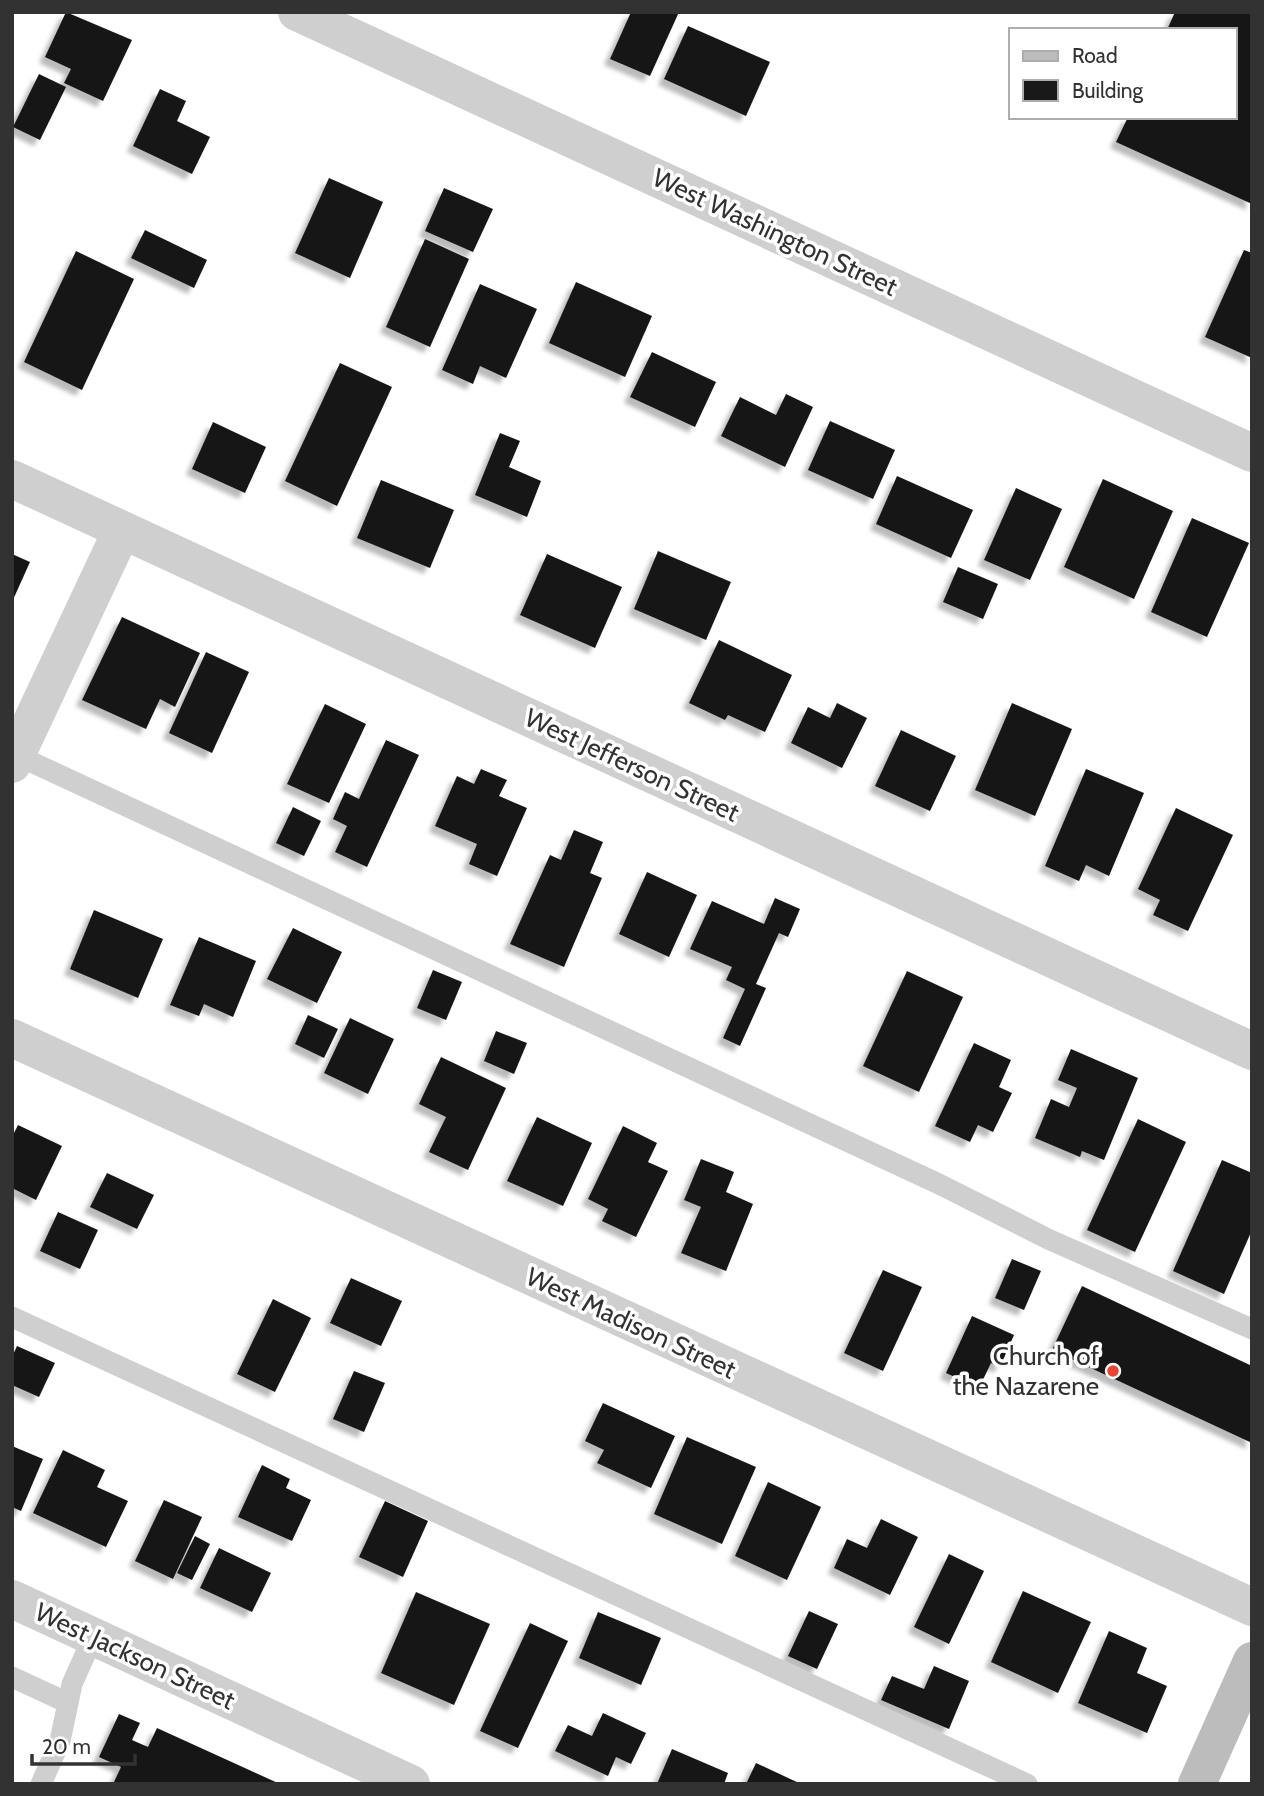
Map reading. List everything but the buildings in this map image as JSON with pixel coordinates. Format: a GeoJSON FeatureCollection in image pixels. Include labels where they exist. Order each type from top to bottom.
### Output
{"type":"FeatureCollection","features":[{"type":"Feature","properties":{"kind":"street","name":"West Washington Street"},"geometry":{"type":"LineString","coordinates":[[298,12],[1252,453]]}},
{"type":"Feature","properties":{"kind":"street","name":"West Jefferson Street"},"geometry":{"type":"LineString","coordinates":[[12,479],[1252,1051]]}},
{"type":"Feature","properties":{"kind":"street"},"geometry":{"type":"LineString","coordinates":[[14,757],[122,530]]}},
{"type":"Feature","properties":{"kind":"street","name":"West Madison Street"},"geometry":{"type":"LineString","coordinates":[[12,1038],[1252,1606]]}},
{"type":"Feature","properties":{"kind":"street","name":"West Jackson Street"},"geometry":{"type":"LineString","coordinates":[[12,1599],[411,1784]]}},
{"type":"Feature","properties":{"kind":"street"},"geometry":{"type":"LineString","coordinates":[[1198,1784],[1252,1661]]}},
{"type":"Feature","properties":{"kind":"lane"},"geometry":{"type":"LineString","coordinates":[[14,757],[939,1184],[1048,1239],[1252,1329]]}},
{"type":"Feature","properties":{"kind":"lane"},"geometry":{"type":"LineString","coordinates":[[12,1317],[1027,1784]]}},
{"type":"Feature","properties":{"kind":"lane"},"geometry":{"type":"LineString","coordinates":[[41,1784],[61,1741],[72,1684],[93,1637]]}},
{"type":"Feature","properties":{"kind":"lane"},"geometry":{"type":"LineString","coordinates":[[12,1677],[68,1703]]}},
{"type":"Feature","properties":{"kind":"place","name":"Church of the Nazarene"},"geometry":{"type":"Point","coordinates":[1113,1371]}}]}
